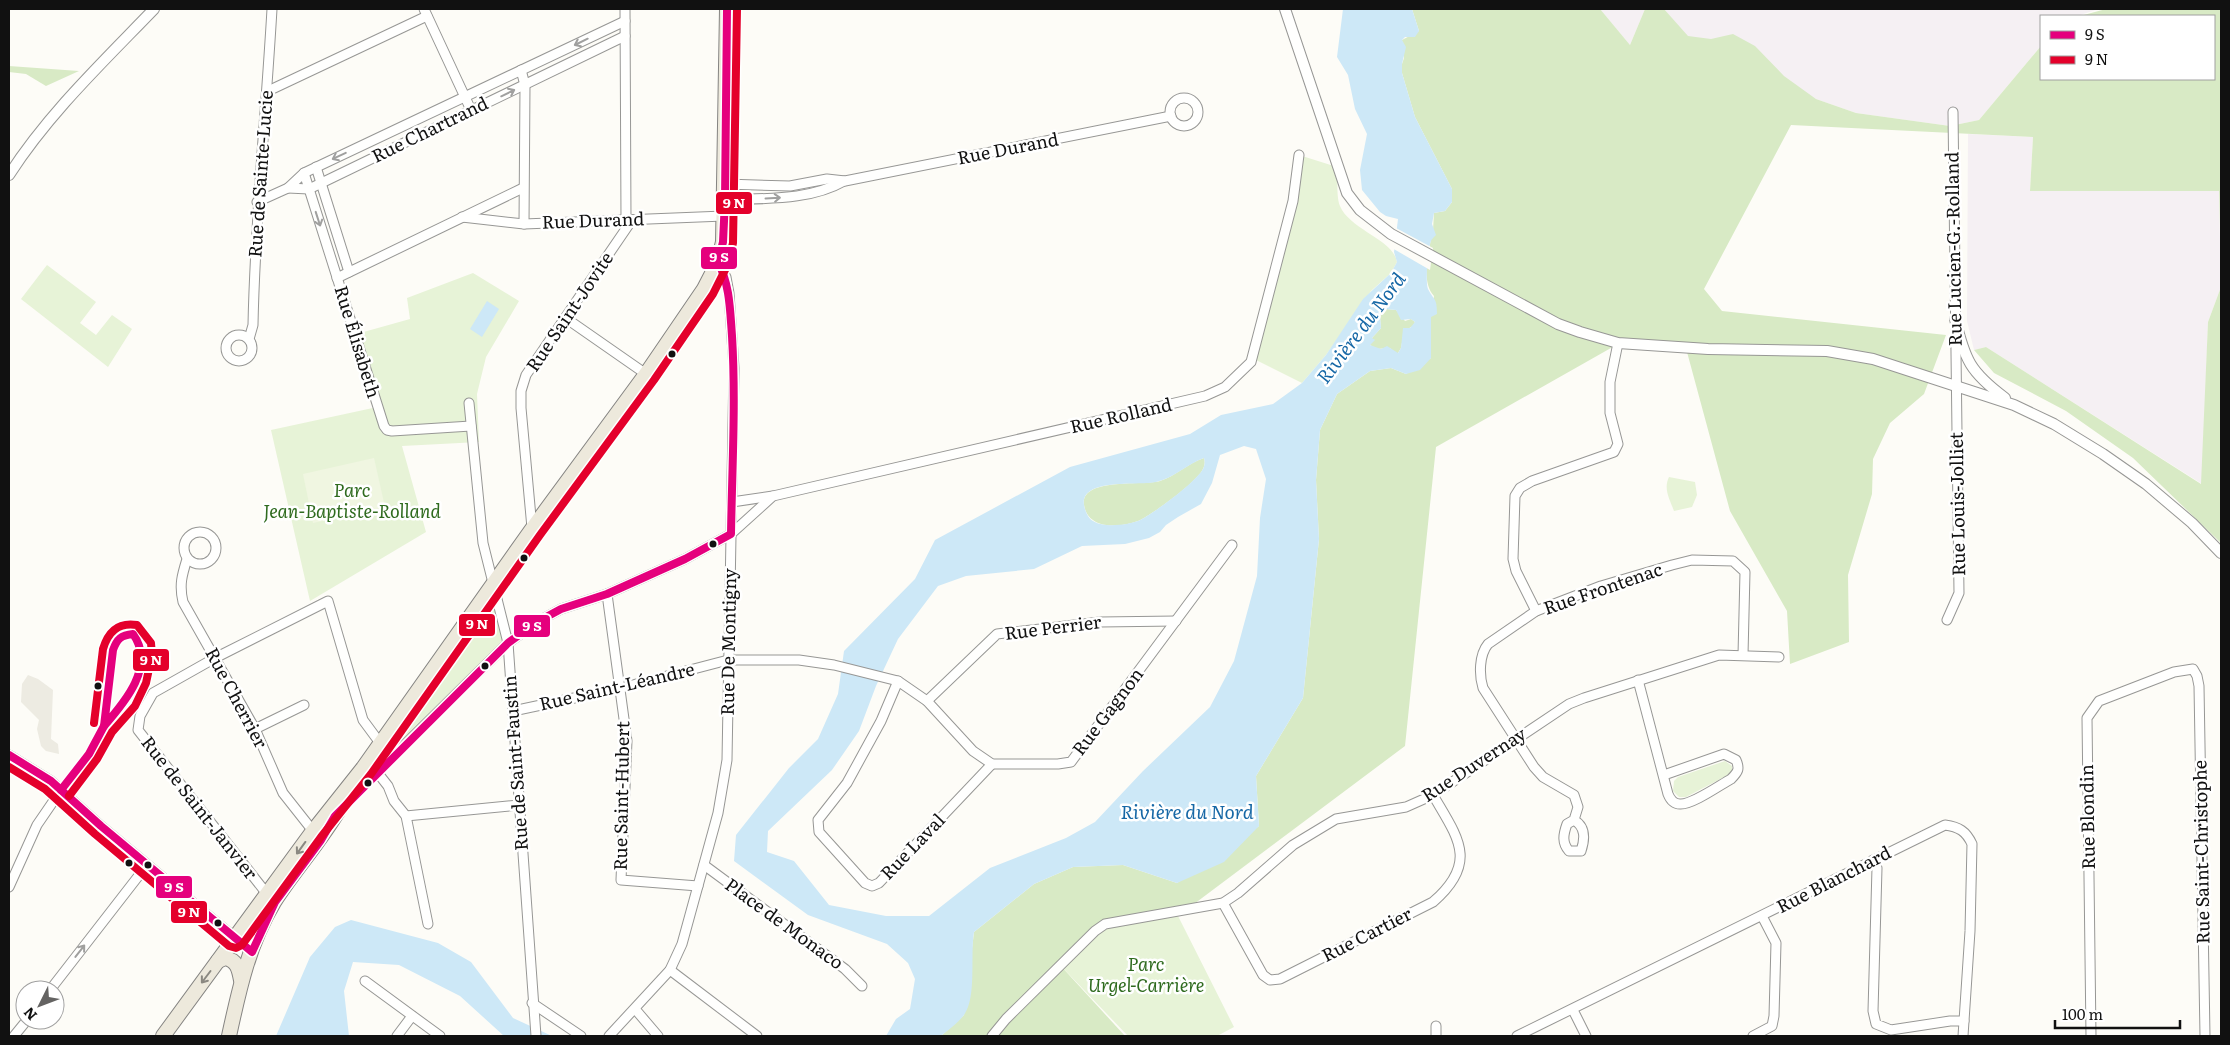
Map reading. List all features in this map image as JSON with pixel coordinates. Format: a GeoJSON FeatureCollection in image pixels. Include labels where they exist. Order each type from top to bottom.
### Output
{"type":"FeatureCollection","features":[{"type":"Feature","properties":{"kind":"main road"},"geometry":{"type":"LineString","coordinates":[[163,1036],[313,831],[362,768],[532,529],[646,374],[704,289],[718,262],[723,242],[727,9]]}},
{"type":"Feature","properties":{"kind":"main road"},"geometry":{"type":"LineString","coordinates":[[229,1036],[241,980],[274,902],[321,840],[362,768]]}},
{"type":"Feature","properties":{"kind":"main road"},"geometry":{"type":"LineString","coordinates":[[218,961],[225,958],[234,962],[238,968],[241,980]]}},
{"type":"Feature","properties":{"kind":"street"},"geometry":{"type":"LineString","coordinates":[[9,175],[26,148],[55,112],[154,9]]}},
{"type":"Feature","properties":{"kind":"street","name":"Rue de Sainte-Lucie"},"geometry":{"type":"LineString","coordinates":[[249,339],[253,325],[258,202],[268,91],[272,9]]}},
{"type":"Feature","properties":{"kind":"street"},"geometry":{"type":"LineString","coordinates":[[625,9],[629,220]]}},
{"type":"Feature","properties":{"kind":"street"},"geometry":{"type":"LineString","coordinates":[[1285,9],[1347,193],[1360,210],[1391,234],[1558,324],[1618,344],[1708,349],[1827,352],[1873,359],[2014,404],[2054,424],[2103,454],[2146,484],[2192,523],[2221,553]]}},
{"type":"Feature","properties":{"kind":"street"},"geometry":{"type":"LineString","coordinates":[[268,91],[426,12],[471,110]]}},
{"type":"Feature","properties":{"kind":"street","name":"Rue Chartrand"},"geometry":{"type":"LineString","coordinates":[[258,202],[288,188],[304,173],[316,167],[625,21]]}},
{"type":"Feature","properties":{"kind":"street","name":"Rue Chartrand"},"geometry":{"type":"LineString","coordinates":[[288,188],[308,189],[625,36]]}},
{"type":"Feature","properties":{"kind":"street"},"geometry":{"type":"LineString","coordinates":[[563,51],[570,63]]}},
{"type":"Feature","properties":{"kind":"street"},"geometry":{"type":"LineString","coordinates":[[521,70],[525,84],[524,224]]}},
{"type":"Feature","properties":{"kind":"street","name":"Rue Lucien-G.-Rolland"},"geometry":{"type":"LineString","coordinates":[[1953,112],[1956,385]]}},
{"type":"Feature","properties":{"kind":"street","name":"Rue Durand"},"geometry":{"type":"LineString","coordinates":[[725,184],[790,186],[827,180],[845,181],[1171,116]]}},
{"type":"Feature","properties":{"kind":"street","name":"Rue Rolland"},"geometry":{"type":"LineString","coordinates":[[732,502],[773,496],[1205,396],[1225,387],[1251,362],[1293,201],[1298,156]]}},
{"type":"Feature","properties":{"kind":"street","name":"Rue Élisabeth"},"geometry":{"type":"LineString","coordinates":[[316,167],[349,272]]}},
{"type":"Feature","properties":{"kind":"street","name":"Rue Élisabeth"},"geometry":{"type":"LineString","coordinates":[[304,173],[384,426],[387,430],[471,426]]}},
{"type":"Feature","properties":{"kind":"street","name":"Rue Durand"},"geometry":{"type":"LineString","coordinates":[[725,200],[792,197],[829,190],[845,181]]}},
{"type":"Feature","properties":{"kind":"street"},"geometry":{"type":"LineString","coordinates":[[337,278],[523,188]]}},
{"type":"Feature","properties":{"kind":"street","name":"Rue Durand"},"geometry":{"type":"LineString","coordinates":[[462,217],[524,224],[724,216]]}},
{"type":"Feature","properties":{"kind":"street","name":"Rue Saint-Jovite"},"geometry":{"type":"LineString","coordinates":[[532,529],[521,390],[526,376],[567,318],[629,220]]}},
{"type":"Feature","properties":{"kind":"street","name":"Rue De Montigny"},"geometry":{"type":"LineString","coordinates":[[609,1036],[670,970],[682,944],[718,813],[727,760],[733,349],[729,293],[726,277],[718,262]]}},
{"type":"Feature","properties":{"kind":"street"},"geometry":{"type":"LineString","coordinates":[[567,318],[646,374]]}},
{"type":"Feature","properties":{"kind":"street"},"geometry":{"type":"LineString","coordinates":[[1955,319],[1964,354],[1977,374],[2014,404]]}},
{"type":"Feature","properties":{"kind":"street"},"geometry":{"type":"LineString","coordinates":[[1536,611],[1516,570],[1513,559],[1515,496],[1520,488],[1532,481],[1614,452],[1618,444],[1610,413],[1610,382],[1618,344]]}},
{"type":"Feature","properties":{"kind":"street","name":"Rue Louis-Jolliet"},"geometry":{"type":"LineString","coordinates":[[1947,620],[1959,593],[1956,385]]}},
{"type":"Feature","properties":{"kind":"street","name":"Rue de Saint-Faustin"},"geometry":{"type":"LineString","coordinates":[[469,403],[483,543],[508,643],[532,1003],[536,1036]]}},
{"type":"Feature","properties":{"kind":"street","name":"Rue Rolland"},"geometry":{"type":"LineString","coordinates":[[335,816],[376,772],[508,643],[537,622],[561,609],[607,594],[685,559],[731,534],[773,496]]}},
{"type":"Feature","properties":{"kind":"street","name":"Rue Gagnon"},"geometry":{"type":"LineString","coordinates":[[992,764],[1058,764],[1072,762],[1232,545]]}},
{"type":"Feature","properties":{"kind":"street","name":"Rue Cherrier"},"geometry":{"type":"LineString","coordinates":[[187,559],[180,578],[183,602],[255,729],[283,793],[313,831]]}},
{"type":"Feature","properties":{"kind":"street","name":"Rue Frontenac"},"geometry":{"type":"LineString","coordinates":[[1574,820],[1578,807],[1574,795],[1543,776],[1526,756],[1483,688],[1481,682],[1482,658],[1484,649],[1488,644],[1536,611],[1601,586],[1692,560],[1733,561],[1745,572],[1743,655]]}},
{"type":"Feature","properties":{"kind":"street","name":"Rue Saint-Hubert"},"geometry":{"type":"LineString","coordinates":[[607,594],[627,741],[620,880],[698,886]]}},
{"type":"Feature","properties":{"kind":"street"},"geometry":{"type":"LineString","coordinates":[[215,658],[328,601],[363,720],[380,743]]}},
{"type":"Feature","properties":{"kind":"street","name":"Rue Perrier"},"geometry":{"type":"LineString","coordinates":[[927,702],[997,634],[1100,622],[1176,621]]}},
{"type":"Feature","properties":{"kind":"street","name":"Rue Duvernay"},"geometry":{"type":"LineString","coordinates":[[992,1036],[1006,1019],[1105,924],[1223,903],[1238,893],[1292,845],[1336,819],[1406,807],[1433,795],[1569,704],[1719,655],[1779,657]]}},
{"type":"Feature","properties":{"kind":"street","name":"Rue de Saint-Janvier"},"geometry":{"type":"LineString","coordinates":[[215,658],[153,693],[140,716],[138,730],[267,894]]}},
{"type":"Feature","properties":{"kind":"street","name":"Rue Saint-Léandre"},"geometry":{"type":"LineString","coordinates":[[514,711],[621,688],[728,660],[799,660],[834,665],[894,680]]}},
{"type":"Feature","properties":{"kind":"street","name":"Rue Blondin"},"geometry":{"type":"LineString","coordinates":[[2091,1036],[2087,718],[2099,701],[2174,672],[2192,669]]}},
{"type":"Feature","properties":{"kind":"street","name":"Rue Saint-Christophe"},"geometry":{"type":"LineString","coordinates":[[2192,669],[2198,676],[2199,686],[2205,1036]]}},
{"type":"Feature","properties":{"kind":"street"},"geometry":{"type":"LineString","coordinates":[[894,680],[927,702],[973,751],[992,764]]}},
{"type":"Feature","properties":{"kind":"street","name":"Rue Laval"},"geometry":{"type":"LineString","coordinates":[[894,680],[880,721],[847,783],[818,820],[819,832],[866,883],[872,886],[879,883],[992,764]]}},
{"type":"Feature","properties":{"kind":"street"},"geometry":{"type":"LineString","coordinates":[[1638,680],[1668,794],[1671,800],[1678,804],[1686,803],[1731,779],[1737,773],[1739,766],[1736,760],[1724,754],[1664,775]]}},
{"type":"Feature","properties":{"kind":"street"},"geometry":{"type":"LineString","coordinates":[[255,729],[304,705]]}},
{"type":"Feature","properties":{"kind":"street"},"geometry":{"type":"LineString","coordinates":[[9,755],[61,790],[147,865],[252,952]]}},
{"type":"Feature","properties":{"kind":"street"},"geometry":{"type":"LineString","coordinates":[[376,772],[388,786],[394,801],[406,816],[428,924]]}},
{"type":"Feature","properties":{"kind":"street"},"geometry":{"type":"LineString","coordinates":[[9,887],[37,825],[61,790]]}},
{"type":"Feature","properties":{"kind":"street","name":"Rue Cartier"},"geometry":{"type":"LineString","coordinates":[[1223,903],[1263,975],[1270,980],[1280,979],[1433,902],[1447,890],[1456,873],[1461,856],[1458,839],[1433,795]]}},
{"type":"Feature","properties":{"kind":"street"},"geometry":{"type":"LineString","coordinates":[[406,816],[519,805]]}},
{"type":"Feature","properties":{"kind":"street","name":"Rue Blanchard"},"geometry":{"type":"LineString","coordinates":[[1517,1036],[1945,825],[1957,827],[1967,834],[1972,844],[1970,930],[1963,1036]]}},
{"type":"Feature","properties":{"kind":"street"},"geometry":{"type":"LineString","coordinates":[[1873,860],[1877,868],[1873,1011],[1876,1024],[1891,1030],[1950,1021],[1964,1021]]}},
{"type":"Feature","properties":{"kind":"street"},"geometry":{"type":"LineString","coordinates":[[58,980],[147,865]]}},
{"type":"Feature","properties":{"kind":"street","name":"Place de Monaco"},"geometry":{"type":"LineString","coordinates":[[704,865],[845,969],[862,986]]}},
{"type":"Feature","properties":{"kind":"street"},"geometry":{"type":"LineString","coordinates":[[1753,1036],[1772,1026],[1774,1016],[1776,943],[1762,916]]}},
{"type":"Feature","properties":{"kind":"street"},"geometry":{"type":"LineString","coordinates":[[670,970],[758,1036]]}},
{"type":"Feature","properties":{"kind":"street"},"geometry":{"type":"LineString","coordinates":[[365,981],[440,1036]]}},
{"type":"Feature","properties":{"kind":"street"},"geometry":{"type":"LineString","coordinates":[[532,1003],[581,1036]]}},
{"type":"Feature","properties":{"kind":"street"},"geometry":{"type":"LineString","coordinates":[[635,1009],[658,1036]]}},
{"type":"Feature","properties":{"kind":"street"},"geometry":{"type":"LineString","coordinates":[[1573,1010],[1586,1036]]}},
{"type":"Feature","properties":{"kind":"street"},"geometry":{"type":"LineString","coordinates":[[397,1036],[412,1016]]}},
{"type":"Feature","properties":{"kind":"street"},"geometry":{"type":"LineString","coordinates":[[1436,1026],[1436,1036]]}},
{"type":"Feature","properties":{"kind":"shaded area"},"geometry":{"type":"Polygon","coordinates":[[[1600,9],[1645,9],[1630,45],[1602,12],[1600,9]]]}},
{"type":"Feature","properties":{"kind":"shaded area"},"geometry":{"type":"Polygon","coordinates":[[[1664,9],[2099,9],[2080,15],[2040,15],[2040,47],[1979,120],[1950,126],[1856,113],[1816,99],[1710,42],[1688,38],[1664,9]]]}},
{"type":"Feature","properties":{"kind":"shaded area"},"geometry":{"type":"Polygon","coordinates":[[[1968,134],[2033,137],[2030,191],[2219,191],[2221,287],[2208,322],[2202,484],[1986,347],[1974,350],[1967,321],[1968,134]]]}},
{"type":"Feature","properties":{"kind":"shaded area"},"geometry":{"type":"Polygon","coordinates":[[[28,675],[38,679],[53,690],[51,739],[58,744],[59,754],[46,751],[41,746],[37,729],[39,720],[21,702],[22,684],[28,675]]]}},
{"type":"Feature","properties":{"kind":"green space"},"geometry":{"type":"Polygon","coordinates":[[[1412,9],[1600,9],[1630,45],[1645,9],[1664,9],[1688,36],[1711,39],[1733,34],[1755,46],[1784,76],[1816,99],[1856,113],[1950,126],[1979,120],[2040,47],[2040,80],[2215,80],[2215,15],[2084,15],[2106,9],[2221,9],[2221,260],[2219,191],[2030,191],[2033,137],[1791,125],[1704,289],[1722,311],[1946,335],[1924,394],[1890,423],[1873,459],[1872,494],[1848,575],[1849,642],[1790,664],[1787,611],[1730,511],[1687,352],[1618,344],[1436,447],[1405,746],[1186,910],[1105,924],[1060,965],[1125,1036],[941,1036],[964,1015],[974,932],[1034,884],[1073,867],[1123,865],[1177,883],[1259,826],[1256,776],[1303,698],[1319,539],[1316,480],[1320,430],[1337,394],[1370,371],[1391,368],[1406,374],[1431,358],[1431,317],[1434,296],[1427,282],[1428,255],[1434,213],[1445,211],[1452,202],[1452,189],[1415,117],[1402,73],[1404,58],[1402,40],[1419,31],[1412,9]]]}},
{"type":"Feature","properties":{"kind":"green space"},"geometry":{"type":"Polygon","coordinates":[[[9,66],[79,71],[46,86],[26,74],[9,72],[9,66]]]}},
{"type":"Feature","properties":{"kind":"green space"},"geometry":{"type":"Polygon","coordinates":[[[1299,155],[1337,167],[1339,202],[1345,214],[1388,247],[1394,254],[1397,262],[1391,273],[1371,291],[1326,355],[1302,383],[1252,358],[1293,201],[1299,155]]]}},
{"type":"Feature","properties":{"kind":"green space"},"geometry":{"type":"Polygon","coordinates":[[[47,265],[96,302],[80,323],[96,335],[112,315],[132,329],[108,367],[21,299],[47,265]]]}},
{"type":"Feature","properties":{"kind":"green space","name":"Parc Jean-Baptiste-Rolland"},"geometry":{"type":"Polygon","coordinates":[[[473,273],[519,301],[486,357],[477,394],[479,442],[402,446],[426,532],[310,601],[271,430],[382,406],[360,333],[410,319],[407,298],[473,273]]]}},
{"type":"Feature","properties":{"kind":"green space"},"geometry":{"type":"Polygon","coordinates":[[[2221,287],[2221,543],[2133,458],[2066,411],[1994,373],[1974,350],[1986,347],[2201,484],[2208,322],[2221,287]]]}},
{"type":"Feature","properties":{"kind":"green space"},"geometry":{"type":"Polygon","coordinates":[[[1386,309],[1396,310],[1405,321],[1411,319],[1415,322],[1413,326],[1404,331],[1401,348],[1398,353],[1394,353],[1390,348],[1377,349],[1370,345],[1372,338],[1381,328],[1380,316],[1386,309]]]}},
{"type":"Feature","properties":{"kind":"green space"},"geometry":{"type":"Polygon","coordinates":[[[374,458],[385,507],[313,523],[303,474],[374,458]]]}},
{"type":"Feature","properties":{"kind":"green space"},"geometry":{"type":"Polygon","coordinates":[[[1204,458],[1205,464],[1199,475],[1183,490],[1145,518],[1114,526],[1098,523],[1087,513],[1084,505],[1085,496],[1092,490],[1114,484],[1160,481],[1204,458]]]}},
{"type":"Feature","properties":{"kind":"green space"},"geometry":{"type":"Polygon","coordinates":[[[1669,477],[1695,482],[1697,495],[1692,507],[1674,511],[1667,490],[1669,477]]]}},
{"type":"Feature","properties":{"kind":"green space"},"geometry":{"type":"Polygon","coordinates":[[[493,585],[508,643],[383,759],[379,758],[378,753],[493,585]]]}},
{"type":"Feature","properties":{"kind":"green space"},"geometry":{"type":"Polygon","coordinates":[[[1725,761],[1732,766],[1732,772],[1728,775],[1686,797],[1679,797],[1673,791],[1674,781],[1678,777],[1725,761]]]}},
{"type":"Feature","properties":{"kind":"green space","name":"Parc Urgel-Carrière"},"geometry":{"type":"Polygon","coordinates":[[[1177,914],[1234,1027],[1217,1036],[1128,1036],[1060,965],[971,948],[1177,914]]]}},
{"type":"Feature","properties":{"kind":"water","name":"Rivière du Nord"},"geometry":{"type":"Polygon","coordinates":[[[1343,9],[1412,9],[1419,31],[1415,37],[1405,37],[1402,40],[1406,47],[1402,73],[1415,117],[1452,189],[1452,202],[1445,211],[1434,213],[1432,224],[1436,235],[1431,240],[1430,245],[1427,280],[1428,289],[1436,302],[1437,314],[1431,317],[1431,358],[1420,370],[1406,374],[1391,368],[1370,371],[1337,394],[1320,430],[1316,480],[1319,539],[1303,698],[1256,776],[1259,826],[1224,862],[1177,883],[1123,865],[1073,867],[1034,884],[974,932],[972,987],[968,1007],[959,1021],[941,1036],[886,1036],[896,1019],[910,1009],[915,979],[908,963],[887,944],[808,915],[734,861],[736,835],[789,768],[818,739],[838,694],[844,651],[915,579],[935,540],[1070,467],[1190,434],[1221,415],[1273,404],[1302,383],[1326,355],[1363,299],[1391,273],[1397,262],[1394,252],[1398,219],[1386,216],[1380,212],[1362,190],[1360,170],[1367,134],[1355,109],[1348,75],[1337,57],[1343,9]],[[1386,309],[1380,316],[1381,328],[1372,338],[1375,340],[1370,345],[1381,349],[1387,346],[1398,353],[1401,348],[1403,328],[1410,328],[1415,322],[1411,319],[1401,320],[1396,310],[1386,309]],[[1244,446],[1220,455],[1212,483],[1201,504],[1178,517],[1166,525],[1160,532],[1149,538],[1125,544],[1082,546],[1034,569],[966,576],[938,586],[898,639],[876,686],[859,731],[832,770],[768,831],[767,852],[794,861],[829,905],[886,916],[929,916],[990,868],[1066,838],[1095,822],[1143,771],[1210,707],[1234,661],[1257,576],[1260,518],[1266,479],[1256,449],[1244,446]],[[1204,458],[1156,482],[1113,484],[1091,490],[1085,496],[1084,505],[1087,514],[1093,521],[1103,525],[1128,524],[1145,518],[1183,490],[1199,475],[1205,462],[1204,458]]]}},
{"type":"Feature","properties":{"kind":"water"},"geometry":{"type":"Polygon","coordinates":[[[487,301],[499,309],[482,337],[470,329],[487,301]]]}},
{"type":"Feature","properties":{"kind":"water"},"geometry":{"type":"Polygon","coordinates":[[[351,920],[438,943],[471,962],[513,1018],[552,1036],[504,1036],[460,996],[399,965],[353,962],[344,991],[349,1036],[276,1036],[310,957],[335,927],[351,920]]]}},
{"type":"Feature","properties":{"kind":"pier"},"geometry":{"type":"Polygon","coordinates":[[[1396,228],[1433,248],[1430,270],[1392,248],[1396,228]]]}},
{"type":"Feature","properties":{"kind":"transit line"},"geometry":{"type":"LineString","coordinates":[[9,755],[51,781],[101,826],[252,952],[275,902],[321,840],[335,816],[508,643],[537,622],[561,609],[607,594],[685,559],[731,534],[734,410],[732,336],[727,289],[718,262],[723,242],[725,200],[727,9]]}},
{"type":"Feature","properties":{"kind":"transit line"},"geometry":{"type":"LineString","coordinates":[[9,767],[45,789],[95,834],[229,946],[236,948],[242,945],[321,837],[371,774],[540,535],[654,380],[713,294],[727,266],[733,243],[737,9]]}},
{"type":"Feature","properties":{"kind":"transit line"},"geometry":{"type":"LineString","coordinates":[[69,796],[97,759],[112,732],[135,706],[146,683],[152,655],[151,643],[137,625],[130,624],[119,627],[111,633],[105,643],[94,723]]}},
{"type":"Feature","properties":{"kind":"transit line"},"geometry":{"type":"LineString","coordinates":[[133,634],[139,646],[141,659],[139,671],[128,695],[104,726],[113,650],[120,638],[133,634]]}},
{"type":"Feature","properties":{"kind":"transit line"},"geometry":{"type":"LineString","coordinates":[[61,790],[89,754],[104,726]]}}]}
